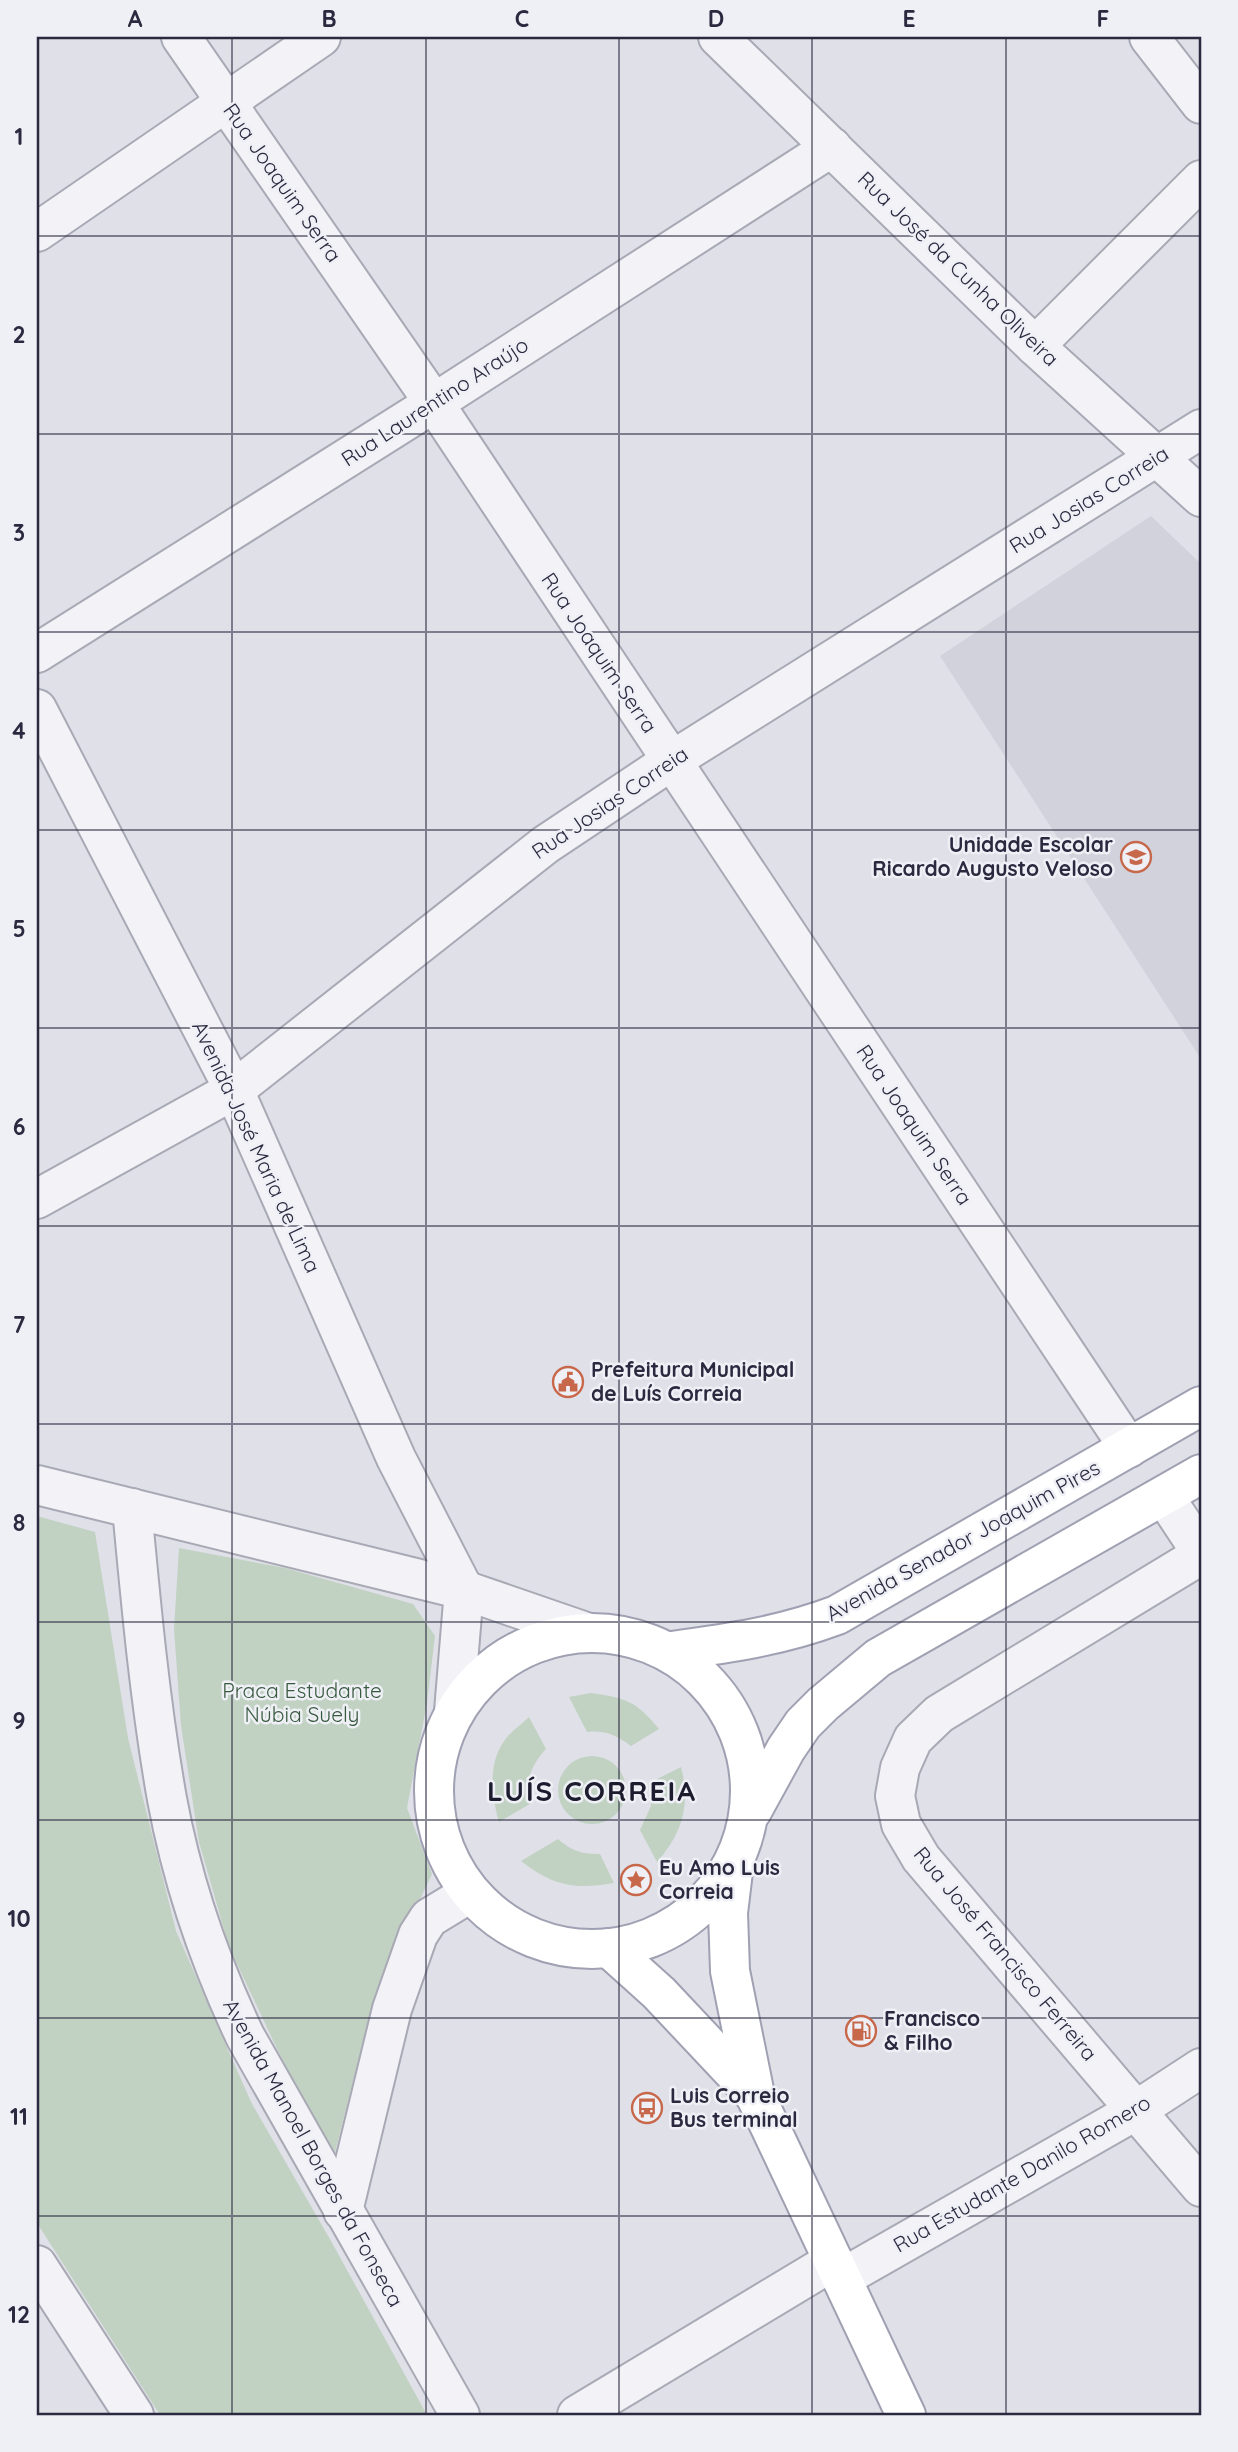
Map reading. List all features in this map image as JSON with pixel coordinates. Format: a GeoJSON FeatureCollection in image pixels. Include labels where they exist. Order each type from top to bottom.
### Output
{"type":"FeatureCollection","features":[{"type":"Feature","properties":{"kind":"main road","name":"Avenida Senador Joaquim Pires"},"geometry":{"type":"LineString","coordinates":[[672,1651],[758,1639],[799,1629],[837,1615],[1201,1406]]}},
{"type":"Feature","properties":{"kind":"main road"},"geometry":{"type":"LineString","coordinates":[[906,2415],[755,2095],[730,1970],[728,1913],[734,1860],[749,1816],[786,1749],[803,1724],[823,1703],[878,1658],[1201,1474]]}},
{"type":"Feature","properties":{"kind":"main road"},"geometry":{"type":"LineString","coordinates":[[734,1860],[704,1903],[660,1934],[609,1948],[556,1946],[506,1925],[470,1893],[444,1852],[432,1805],[436,1757],[454,1711],[489,1670],[536,1643],[589,1633],[636,1639],[672,1651],[713,1688],[737,1727],[750,1771],[749,1816]]}},
{"type":"Feature","properties":{"kind":"main road"},"geometry":{"type":"LineString","coordinates":[[609,1948],[659,1993],[755,2095]]}},
{"type":"Feature","properties":{"kind":"street","name":"Rua Joaquim Serra"},"geometry":{"type":"LineString","coordinates":[[181,37],[434,403],[1129,1448]]}},
{"type":"Feature","properties":{"kind":"street"},"geometry":{"type":"LineString","coordinates":[[37,232],[321,37]]}},
{"type":"Feature","properties":{"kind":"street","name":"Rua José da Cunha Oliveira"},"geometry":{"type":"LineString","coordinates":[[718,37],[1035,346],[1201,497]]}},
{"type":"Feature","properties":{"kind":"street"},"geometry":{"type":"LineString","coordinates":[[1149,37],[1201,104]]}},
{"type":"Feature","properties":{"kind":"street","name":"Rua Laurentino Araújo"},"geometry":{"type":"LineString","coordinates":[[37,653],[434,403],[832,147]]}},
{"type":"Feature","properties":{"kind":"street"},"geometry":{"type":"LineString","coordinates":[[1035,346],[1201,180]]}},
{"type":"Feature","properties":{"kind":"street","name":"Rua Josias Correia"},"geometry":{"type":"LineString","coordinates":[[37,1199],[234,1090],[545,845],[671,761],[1201,429]]}},
{"type":"Feature","properties":{"kind":"street","name":"Avenida José Maria de Lima"},"geometry":{"type":"LineString","coordinates":[[37,709],[234,1090],[396,1458],[464,1590]]}},
{"type":"Feature","properties":{"kind":"street"},"geometry":{"type":"LineString","coordinates":[[37,1485],[464,1590],[589,1633]]}},
{"type":"Feature","properties":{"kind":"street"},"geometry":{"type":"LineString","coordinates":[[1164,1496],[1201,1554]]}},
{"type":"Feature","properties":{"kind":"street","name":"Avenida Manoel Borges da Fonseca"},"geometry":{"type":"LineString","coordinates":[[132,1508],[146,1655],[167,1800],[203,1933],[223,1989],[245,2036],[460,2415]]}},
{"type":"Feature","properties":{"kind":"street","name":"Rua José Francisco Ferreira"},"geometry":{"type":"LineString","coordinates":[[1201,1554],[939,1714],[913,1739],[900,1768],[895,1796],[901,1824],[921,1858],[1201,2187]]}},
{"type":"Feature","properties":{"kind":"street"},"geometry":{"type":"LineString","coordinates":[[454,1711],[464,1590]]}},
{"type":"Feature","properties":{"kind":"street"},"geometry":{"type":"LineString","coordinates":[[343,2211],[393,2009],[418,1935],[429,1918],[470,1893]]}},
{"type":"Feature","properties":{"kind":"street","name":"Rua Estudante Danilo Romero"},"geometry":{"type":"LineString","coordinates":[[577,2415],[837,2270],[1135,2111],[1201,2068]]}},
{"type":"Feature","properties":{"kind":"street"},"geometry":{"type":"LineString","coordinates":[[37,2265],[134,2415]]}},
{"type":"Feature","properties":{"kind":"shaded area","name":"Unidade Escolar Ricardo Augusto Veloso"},"geometry":{"type":"Polygon","coordinates":[[[1151,516],[1201,564],[1201,1059],[940,656],[1151,516]]]}},
{"type":"Feature","properties":{"kind":"green space"},"geometry":{"type":"Polygon","coordinates":[[[37,1516],[95,1532],[128,1738],[176,1931],[251,2102],[427,2415],[160,2415],[37,2223],[37,1516]]]}},
{"type":"Feature","properties":{"kind":"green space","name":"Praca Estudante Núbia Suely"},"geometry":{"type":"Polygon","coordinates":[[[179,1548],[285,1568],[413,1604],[435,1636],[427,1703],[407,1808],[432,1874],[376,1992],[334,2156],[279,2053],[229,1947],[199,1842],[181,1726],[174,1629],[179,1548]]]}},
{"type":"Feature","properties":{"kind":"green space"},"geometry":{"type":"Polygon","coordinates":[[[591,1693],[629,1702],[644,1712],[659,1729],[631,1746],[610,1734],[587,1732],[569,1697],[591,1693]]]}},
{"type":"Feature","properties":{"kind":"green space"},"geometry":{"type":"Polygon","coordinates":[[[529,1717],[546,1749],[536,1761],[530,1775],[530,1804],[499,1822],[493,1789],[494,1766],[501,1745],[529,1717]]]}},
{"type":"Feature","properties":{"kind":"green space"},"geometry":{"type":"Polygon","coordinates":[[[592,1756],[605,1759],[616,1766],[623,1777],[626,1790],[623,1803],[616,1814],[605,1821],[592,1824],[579,1821],[568,1814],[561,1803],[558,1790],[561,1777],[568,1766],[579,1759],[592,1756]]]}},
{"type":"Feature","properties":{"kind":"green space"},"geometry":{"type":"Polygon","coordinates":[[[681,1767],[685,1794],[682,1818],[673,1840],[657,1862],[640,1830],[651,1806],[651,1782],[681,1767]]]}},
{"type":"Feature","properties":{"kind":"green space"},"geometry":{"type":"Polygon","coordinates":[[[558,1839],[577,1851],[600,1854],[614,1883],[588,1886],[565,1884],[544,1876],[521,1861],[558,1839]]]}},
{"type":"Feature","properties":{"kind":"place","name":"Unidade Escolar Ricardo Augusto Veloso"},"geometry":{"type":"Point","coordinates":[1136,857]}},
{"type":"Feature","properties":{"kind":"place","name":"Prefeitura Municipal de Luís Correia"},"geometry":{"type":"Point","coordinates":[568,1382]}},
{"type":"Feature","properties":{"kind":"place","name":"Eu Amo Luis Correia"},"geometry":{"type":"Point","coordinates":[636,1880]}},
{"type":"Feature","properties":{"kind":"place","name":"Francisco & Filho"},"geometry":{"type":"Point","coordinates":[861,2031]}},
{"type":"Feature","properties":{"kind":"place","name":"Luis Correio Bus terminal"},"geometry":{"type":"Point","coordinates":[647,2108]}},
{"type":"Feature","properties":{"kind":"district","name":"LUÍS CORREIA"},"geometry":{"type":"Point","coordinates":[592,1791]}}]}
